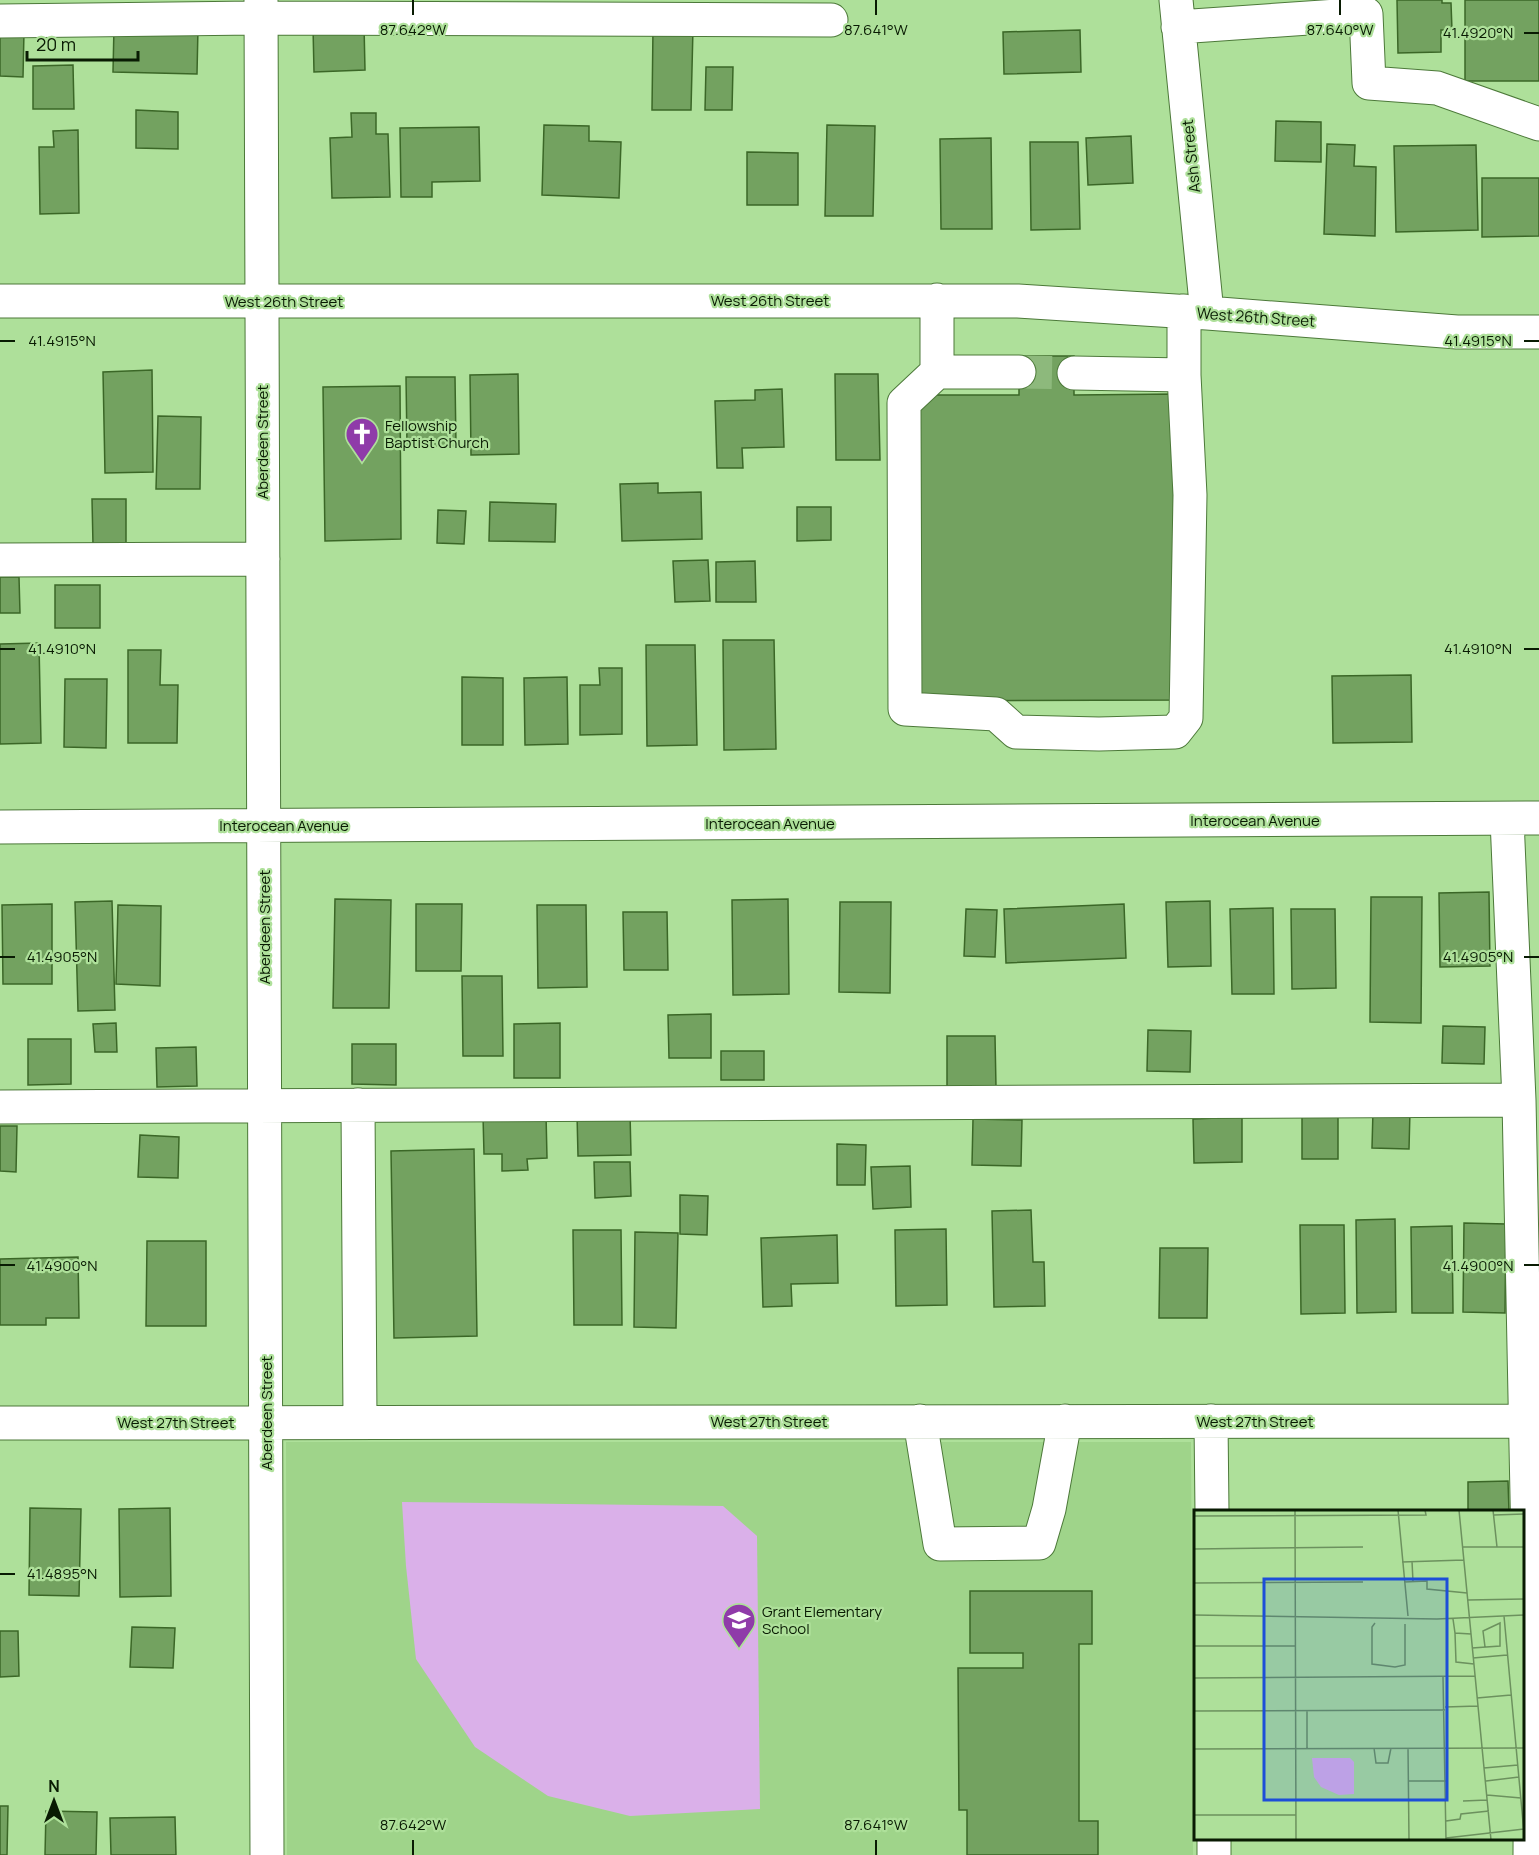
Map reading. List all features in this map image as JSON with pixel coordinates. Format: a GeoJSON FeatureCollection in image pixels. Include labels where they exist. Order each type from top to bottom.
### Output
{"type":"FeatureCollection","features":[{"type":"Feature","properties":{"kind":"street"},"geometry":{"type":"LineString","coordinates":[[0,21],[261,9],[831,20]]}},
{"type":"Feature","properties":{"kind":"street","name":"Aberdeen Street"},"geometry":{"type":"LineString","coordinates":[[261,9],[267,1855]]}},
{"type":"Feature","properties":{"kind":"street"},"geometry":{"type":"LineString","coordinates":[[1177,13],[1255,10],[1366,14],[1368,83],[1437,88],[1539,124]]}},
{"type":"Feature","properties":{"kind":"street","name":"Ash Street"},"geometry":{"type":"LineString","coordinates":[[937,372],[904,403],[905,710],[996,714],[1016,732],[1099,734],[1175,732],[1186,718],[1190,495],[1184,375],[1195,312],[1177,13]]}},
{"type":"Feature","properties":{"kind":"street"},"geometry":{"type":"LineString","coordinates":[[937,300],[937,372],[1019,372]]}},
{"type":"Feature","properties":{"kind":"street","name":"West 26th Street"},"geometry":{"type":"LineString","coordinates":[[0,301],[1018,301],[1456,332],[1539,332]]}},
{"type":"Feature","properties":{"kind":"street"},"geometry":{"type":"LineString","coordinates":[[1074,373],[1184,375]]}},
{"type":"Feature","properties":{"kind":"street"},"geometry":{"type":"LineString","coordinates":[[0,560],[263,559]]}},
{"type":"Feature","properties":{"kind":"street","name":"Interocean Avenue"},"geometry":{"type":"LineString","coordinates":[[0,827],[1539,818]]}},
{"type":"Feature","properties":{"kind":"street"},"geometry":{"type":"LineString","coordinates":[[1507,819],[1525,1081],[1531,1421],[1527,1693],[1530,1855]]}},
{"type":"Feature","properties":{"kind":"street"},"geometry":{"type":"LineString","coordinates":[[0,1107],[358,1105],[1525,1081]]}},
{"type":"Feature","properties":{"kind":"street"},"geometry":{"type":"LineString","coordinates":[[358,1105],[360,1421]]}},
{"type":"Feature","properties":{"kind":"street"},"geometry":{"type":"LineString","coordinates":[[920,1421],[940,1544],[1039,1543],[1049,1509],[1065,1421]]}},
{"type":"Feature","properties":{"kind":"street"},"geometry":{"type":"LineString","coordinates":[[1211,1421],[1212,1510]]}},
{"type":"Feature","properties":{"kind":"street","name":"West 27th Street"},"geometry":{"type":"LineString","coordinates":[[0,1423],[1531,1421]]}},
{"type":"Feature","properties":{"kind":"shaded area","name":"Grant Elementary School"},"geometry":{"type":"Polygon","coordinates":[[[286,1442],[1191,1442],[1193,1855],[287,1855],[286,1442]]]}},
{"type":"Feature","properties":{"kind":"shaded area"},"geometry":{"type":"Polygon","coordinates":[[[402,1502],[723,1506],[757,1536],[760,1809],[630,1816],[548,1796],[475,1747],[416,1659],[402,1502]]]}},
{"type":"Feature","properties":{"kind":"building"},"geometry":{"type":"Polygon","coordinates":[[[1397,0],[1442,0],[1442,3],[1451,3],[1452,30],[1441,30],[1441,52],[1398,53],[1397,0]]]}},
{"type":"Feature","properties":{"kind":"building"},"geometry":{"type":"Polygon","coordinates":[[[1465,0],[1539,0],[1539,81],[1465,81],[1465,0]]]}},
{"type":"Feature","properties":{"kind":"building"},"geometry":{"type":"Polygon","coordinates":[[[364,25],[365,70],[314,72],[313,27],[364,25]]]}},
{"type":"Feature","properties":{"kind":"building"},"geometry":{"type":"Polygon","coordinates":[[[114,27],[198,28],[197,74],[113,72],[114,27]]]}},
{"type":"Feature","properties":{"kind":"building"},"geometry":{"type":"Polygon","coordinates":[[[653,28],[693,28],[691,110],[652,110],[653,28]]]}},
{"type":"Feature","properties":{"kind":"building"},"geometry":{"type":"Polygon","coordinates":[[[1080,30],[1081,72],[1004,74],[1003,32],[1080,30]]]}},
{"type":"Feature","properties":{"kind":"building"},"geometry":{"type":"Polygon","coordinates":[[[0,32],[24,32],[23,77],[0,76],[0,32]]]}},
{"type":"Feature","properties":{"kind":"building"},"geometry":{"type":"Polygon","coordinates":[[[73,65],[74,109],[33,109],[33,66],[73,65]]]}},
{"type":"Feature","properties":{"kind":"building"},"geometry":{"type":"Polygon","coordinates":[[[706,67],[733,67],[732,110],[705,110],[706,67]]]}},
{"type":"Feature","properties":{"kind":"building"},"geometry":{"type":"Polygon","coordinates":[[[136,110],[178,112],[178,149],[136,148],[136,110]]]}},
{"type":"Feature","properties":{"kind":"building"},"geometry":{"type":"Polygon","coordinates":[[[351,113],[376,113],[376,134],[388,134],[390,197],[332,198],[330,138],[352,137],[351,113]]]}},
{"type":"Feature","properties":{"kind":"building"},"geometry":{"type":"Polygon","coordinates":[[[1276,121],[1321,122],[1321,162],[1275,161],[1276,121]]]}},
{"type":"Feature","properties":{"kind":"building"},"geometry":{"type":"Polygon","coordinates":[[[544,125],[589,126],[589,141],[621,142],[619,198],[542,195],[544,125]]]}},
{"type":"Feature","properties":{"kind":"building"},"geometry":{"type":"Polygon","coordinates":[[[827,125],[875,126],[873,216],[825,216],[827,125]]]}},
{"type":"Feature","properties":{"kind":"building"},"geometry":{"type":"Polygon","coordinates":[[[479,127],[480,181],[432,182],[432,197],[401,197],[400,128],[479,127]]]}},
{"type":"Feature","properties":{"kind":"building"},"geometry":{"type":"Polygon","coordinates":[[[78,130],[79,213],[40,214],[39,147],[54,147],[53,131],[78,130]]]}},
{"type":"Feature","properties":{"kind":"building"},"geometry":{"type":"Polygon","coordinates":[[[1131,136],[1133,183],[1088,185],[1086,138],[1131,136]]]}},
{"type":"Feature","properties":{"kind":"building"},"geometry":{"type":"Polygon","coordinates":[[[991,138],[992,229],[941,229],[940,139],[991,138]]]}},
{"type":"Feature","properties":{"kind":"building"},"geometry":{"type":"Polygon","coordinates":[[[1030,142],[1078,142],[1080,229],[1031,230],[1030,142]]]}},
{"type":"Feature","properties":{"kind":"building"},"geometry":{"type":"Polygon","coordinates":[[[1327,144],[1355,145],[1354,166],[1376,167],[1375,236],[1324,234],[1327,144]]]}},
{"type":"Feature","properties":{"kind":"building"},"geometry":{"type":"Polygon","coordinates":[[[1476,145],[1478,230],[1396,232],[1394,146],[1476,145]]]}},
{"type":"Feature","properties":{"kind":"building"},"geometry":{"type":"Polygon","coordinates":[[[747,152],[798,153],[798,205],[747,205],[747,152]]]}},
{"type":"Feature","properties":{"kind":"building"},"geometry":{"type":"Polygon","coordinates":[[[1482,178],[1539,178],[1539,236],[1482,237],[1482,178]]]}},
{"type":"Feature","properties":{"kind":"building"},"geometry":{"type":"Polygon","coordinates":[[[1019,356],[1074,356],[1074,395],[1175,394],[1178,700],[918,701],[915,395],[1019,395],[1019,356]]]}},
{"type":"Feature","properties":{"kind":"building"},"geometry":{"type":"Polygon","coordinates":[[[152,370],[153,472],[105,473],[103,372],[152,370]]]}},
{"type":"Feature","properties":{"kind":"building"},"geometry":{"type":"Polygon","coordinates":[[[518,374],[519,454],[471,455],[470,375],[518,374]]]}},
{"type":"Feature","properties":{"kind":"building"},"geometry":{"type":"Polygon","coordinates":[[[835,374],[878,374],[880,460],[836,460],[835,374]]]}},
{"type":"Feature","properties":{"kind":"building"},"geometry":{"type":"Polygon","coordinates":[[[406,377],[455,377],[456,446],[407,446],[406,377]]]}},
{"type":"Feature","properties":{"kind":"building","name":"Fellowship Baptist Church"},"geometry":{"type":"Polygon","coordinates":[[[400,386],[401,539],[325,541],[323,387],[400,386]]]}},
{"type":"Feature","properties":{"kind":"building"},"geometry":{"type":"Polygon","coordinates":[[[782,389],[784,447],[742,448],[743,468],[717,468],[715,401],[755,400],[755,390],[782,389]]]}},
{"type":"Feature","properties":{"kind":"building"},"geometry":{"type":"Polygon","coordinates":[[[158,416],[201,417],[200,489],[156,489],[158,416]]]}},
{"type":"Feature","properties":{"kind":"building"},"geometry":{"type":"Polygon","coordinates":[[[658,483],[658,493],[701,492],[702,539],[622,541],[620,484],[658,483]]]}},
{"type":"Feature","properties":{"kind":"building"},"geometry":{"type":"Polygon","coordinates":[[[92,499],[126,499],[126,545],[93,545],[92,499]]]}},
{"type":"Feature","properties":{"kind":"building"},"geometry":{"type":"Polygon","coordinates":[[[490,502],[556,504],[555,542],[489,541],[490,502]]]}},
{"type":"Feature","properties":{"kind":"building"},"geometry":{"type":"Polygon","coordinates":[[[797,507],[831,507],[831,540],[797,541],[797,507]]]}},
{"type":"Feature","properties":{"kind":"building"},"geometry":{"type":"Polygon","coordinates":[[[438,510],[466,511],[464,544],[437,543],[438,510]]]}},
{"type":"Feature","properties":{"kind":"building"},"geometry":{"type":"Polygon","coordinates":[[[708,560],[710,601],[675,602],[673,561],[708,560]]]}},
{"type":"Feature","properties":{"kind":"building"},"geometry":{"type":"Polygon","coordinates":[[[755,561],[756,602],[716,602],[716,562],[755,561]]]}},
{"type":"Feature","properties":{"kind":"building"},"geometry":{"type":"Polygon","coordinates":[[[0,577],[19,577],[20,613],[0,613],[0,577]]]}},
{"type":"Feature","properties":{"kind":"building"},"geometry":{"type":"Polygon","coordinates":[[[55,585],[100,585],[100,628],[55,628],[55,585]]]}},
{"type":"Feature","properties":{"kind":"building"},"geometry":{"type":"Polygon","coordinates":[[[723,640],[774,640],[776,749],[724,750],[723,640]]]}},
{"type":"Feature","properties":{"kind":"building"},"geometry":{"type":"Polygon","coordinates":[[[39,643],[41,743],[0,744],[0,644],[39,643]]]}},
{"type":"Feature","properties":{"kind":"building"},"geometry":{"type":"Polygon","coordinates":[[[646,645],[695,645],[697,745],[647,746],[646,645]]]}},
{"type":"Feature","properties":{"kind":"building"},"geometry":{"type":"Polygon","coordinates":[[[128,650],[161,650],[160,685],[178,685],[177,743],[128,743],[128,650]]]}},
{"type":"Feature","properties":{"kind":"building"},"geometry":{"type":"Polygon","coordinates":[[[599,668],[622,668],[622,734],[580,735],[580,685],[600,685],[599,668]]]}},
{"type":"Feature","properties":{"kind":"building"},"geometry":{"type":"Polygon","coordinates":[[[1411,675],[1412,742],[1333,743],[1332,676],[1411,675]]]}},
{"type":"Feature","properties":{"kind":"building"},"geometry":{"type":"Polygon","coordinates":[[[462,677],[503,678],[503,745],[462,745],[462,677]]]}},
{"type":"Feature","properties":{"kind":"building"},"geometry":{"type":"Polygon","coordinates":[[[567,677],[568,744],[525,745],[524,678],[567,677]]]}},
{"type":"Feature","properties":{"kind":"building"},"geometry":{"type":"Polygon","coordinates":[[[65,679],[107,679],[106,748],[64,747],[65,679]]]}},
{"type":"Feature","properties":{"kind":"building"},"geometry":{"type":"Polygon","coordinates":[[[1489,892],[1490,966],[1440,967],[1439,893],[1489,892]]]}},
{"type":"Feature","properties":{"kind":"building"},"geometry":{"type":"Polygon","coordinates":[[[1371,897],[1422,897],[1421,1023],[1370,1022],[1371,897]]]}},
{"type":"Feature","properties":{"kind":"building"},"geometry":{"type":"Polygon","coordinates":[[[335,899],[391,900],[389,1008],[333,1008],[335,899]]]}},
{"type":"Feature","properties":{"kind":"building"},"geometry":{"type":"Polygon","coordinates":[[[788,899],[789,994],[733,995],[732,900],[788,899]]]}},
{"type":"Feature","properties":{"kind":"building"},"geometry":{"type":"Polygon","coordinates":[[[112,901],[115,1010],[78,1011],[75,902],[112,901]]]}},
{"type":"Feature","properties":{"kind":"building"},"geometry":{"type":"Polygon","coordinates":[[[1210,901],[1211,966],[1168,967],[1166,902],[1210,901]]]}},
{"type":"Feature","properties":{"kind":"building"},"geometry":{"type":"Polygon","coordinates":[[[840,902],[891,902],[890,993],[839,992],[840,902]]]}},
{"type":"Feature","properties":{"kind":"building"},"geometry":{"type":"Polygon","coordinates":[[[52,904],[52,984],[3,984],[2,905],[52,904]]]}},
{"type":"Feature","properties":{"kind":"building"},"geometry":{"type":"Polygon","coordinates":[[[416,904],[462,904],[461,971],[416,971],[416,904]]]}},
{"type":"Feature","properties":{"kind":"building"},"geometry":{"type":"Polygon","coordinates":[[[1124,904],[1126,958],[1006,963],[1004,909],[1124,904]]]}},
{"type":"Feature","properties":{"kind":"building"},"geometry":{"type":"Polygon","coordinates":[[[118,905],[161,906],[160,986],[116,984],[118,905]]]}},
{"type":"Feature","properties":{"kind":"building"},"geometry":{"type":"Polygon","coordinates":[[[537,905],[586,905],[587,987],[538,988],[537,905]]]}},
{"type":"Feature","properties":{"kind":"building"},"geometry":{"type":"Polygon","coordinates":[[[1273,908],[1274,994],[1232,994],[1230,909],[1273,908]]]}},
{"type":"Feature","properties":{"kind":"building"},"geometry":{"type":"Polygon","coordinates":[[[966,909],[997,910],[995,957],[964,956],[966,909]]]}},
{"type":"Feature","properties":{"kind":"building"},"geometry":{"type":"Polygon","coordinates":[[[1291,909],[1335,909],[1336,988],[1292,989],[1291,909]]]}},
{"type":"Feature","properties":{"kind":"building"},"geometry":{"type":"Polygon","coordinates":[[[623,912],[667,912],[668,970],[624,970],[623,912]]]}},
{"type":"Feature","properties":{"kind":"building"},"geometry":{"type":"Polygon","coordinates":[[[462,976],[502,976],[503,1056],[463,1056],[462,976]]]}},
{"type":"Feature","properties":{"kind":"building"},"geometry":{"type":"Polygon","coordinates":[[[711,1014],[711,1058],[669,1058],[668,1015],[711,1014]]]}},
{"type":"Feature","properties":{"kind":"building"},"geometry":{"type":"Polygon","coordinates":[[[116,1023],[117,1052],[95,1052],[93,1024],[116,1023]]]}},
{"type":"Feature","properties":{"kind":"building"},"geometry":{"type":"Polygon","coordinates":[[[560,1023],[560,1078],[514,1078],[514,1024],[560,1023]]]}},
{"type":"Feature","properties":{"kind":"building"},"geometry":{"type":"Polygon","coordinates":[[[1443,1026],[1485,1027],[1484,1064],[1442,1063],[1443,1026]]]}},
{"type":"Feature","properties":{"kind":"building"},"geometry":{"type":"Polygon","coordinates":[[[1148,1030],[1191,1031],[1190,1072],[1147,1071],[1148,1030]]]}},
{"type":"Feature","properties":{"kind":"building"},"geometry":{"type":"Polygon","coordinates":[[[947,1036],[995,1036],[996,1087],[947,1088],[947,1036]]]}},
{"type":"Feature","properties":{"kind":"building"},"geometry":{"type":"Polygon","coordinates":[[[28,1039],[71,1039],[71,1084],[28,1085],[28,1039]]]}},
{"type":"Feature","properties":{"kind":"building"},"geometry":{"type":"Polygon","coordinates":[[[352,1044],[396,1044],[396,1085],[352,1084],[352,1044]]]}},
{"type":"Feature","properties":{"kind":"building"},"geometry":{"type":"Polygon","coordinates":[[[196,1047],[197,1086],[157,1087],[156,1048],[196,1047]]]}},
{"type":"Feature","properties":{"kind":"building"},"geometry":{"type":"Polygon","coordinates":[[[721,1051],[764,1051],[764,1080],[721,1080],[721,1051]]]}},
{"type":"Feature","properties":{"kind":"building"},"geometry":{"type":"Polygon","coordinates":[[[1302,1110],[1338,1110],[1338,1159],[1302,1159],[1302,1110]]]}},
{"type":"Feature","properties":{"kind":"building"},"geometry":{"type":"Polygon","coordinates":[[[1373,1110],[1410,1111],[1409,1149],[1372,1148],[1373,1110]]]}},
{"type":"Feature","properties":{"kind":"building"},"geometry":{"type":"Polygon","coordinates":[[[630,1113],[631,1155],[578,1156],[577,1114],[630,1113]]]}},
{"type":"Feature","properties":{"kind":"building"},"geometry":{"type":"Polygon","coordinates":[[[546,1114],[547,1158],[527,1159],[528,1170],[502,1171],[502,1154],[484,1154],[483,1116],[546,1114]]]}},
{"type":"Feature","properties":{"kind":"building"},"geometry":{"type":"Polygon","coordinates":[[[1242,1117],[1242,1162],[1194,1163],[1193,1119],[1242,1117]]]}},
{"type":"Feature","properties":{"kind":"building"},"geometry":{"type":"Polygon","coordinates":[[[973,1119],[1022,1120],[1021,1166],[972,1165],[973,1119]]]}},
{"type":"Feature","properties":{"kind":"building"},"geometry":{"type":"Polygon","coordinates":[[[0,1126],[17,1126],[16,1172],[0,1171],[0,1126]]]}},
{"type":"Feature","properties":{"kind":"building"},"geometry":{"type":"Polygon","coordinates":[[[140,1135],[179,1137],[178,1178],[138,1177],[140,1135]]]}},
{"type":"Feature","properties":{"kind":"building"},"geometry":{"type":"Polygon","coordinates":[[[837,1144],[866,1145],[865,1185],[837,1185],[837,1144]]]}},
{"type":"Feature","properties":{"kind":"building"},"geometry":{"type":"Polygon","coordinates":[[[474,1149],[477,1336],[394,1338],[391,1151],[474,1149]]]}},
{"type":"Feature","properties":{"kind":"building"},"geometry":{"type":"Polygon","coordinates":[[[594,1162],[630,1162],[631,1196],[595,1198],[594,1162]]]}},
{"type":"Feature","properties":{"kind":"building"},"geometry":{"type":"Polygon","coordinates":[[[910,1166],[911,1207],[873,1209],[871,1167],[910,1166]]]}},
{"type":"Feature","properties":{"kind":"building"},"geometry":{"type":"Polygon","coordinates":[[[680,1195],[708,1196],[707,1235],[680,1234],[680,1195]]]}},
{"type":"Feature","properties":{"kind":"building"},"geometry":{"type":"Polygon","coordinates":[[[1031,1210],[1033,1262],[1044,1262],[1045,1306],[994,1307],[992,1211],[1031,1210]]]}},
{"type":"Feature","properties":{"kind":"building"},"geometry":{"type":"Polygon","coordinates":[[[1395,1219],[1396,1312],[1357,1313],[1356,1220],[1395,1219]]]}},
{"type":"Feature","properties":{"kind":"building"},"geometry":{"type":"Polygon","coordinates":[[[1464,1223],[1506,1224],[1505,1313],[1463,1312],[1464,1223]]]}},
{"type":"Feature","properties":{"kind":"building"},"geometry":{"type":"Polygon","coordinates":[[[1300,1225],[1344,1225],[1345,1313],[1301,1314],[1300,1225]]]}},
{"type":"Feature","properties":{"kind":"building"},"geometry":{"type":"Polygon","coordinates":[[[1452,1226],[1453,1313],[1412,1313],[1411,1227],[1452,1226]]]}},
{"type":"Feature","properties":{"kind":"building"},"geometry":{"type":"Polygon","coordinates":[[[946,1229],[947,1305],[896,1306],[895,1230],[946,1229]]]}},
{"type":"Feature","properties":{"kind":"building"},"geometry":{"type":"Polygon","coordinates":[[[573,1230],[621,1230],[622,1325],[574,1325],[573,1230]]]}},
{"type":"Feature","properties":{"kind":"building"},"geometry":{"type":"Polygon","coordinates":[[[635,1232],[678,1233],[676,1328],[634,1327],[635,1232]]]}},
{"type":"Feature","properties":{"kind":"building"},"geometry":{"type":"Polygon","coordinates":[[[837,1235],[838,1283],[791,1284],[792,1306],[763,1307],[761,1238],[837,1235]]]}},
{"type":"Feature","properties":{"kind":"building"},"geometry":{"type":"Polygon","coordinates":[[[147,1241],[206,1241],[206,1326],[146,1326],[147,1241]]]}},
{"type":"Feature","properties":{"kind":"building"},"geometry":{"type":"Polygon","coordinates":[[[1160,1248],[1208,1248],[1207,1318],[1159,1318],[1160,1248]]]}},
{"type":"Feature","properties":{"kind":"building"},"geometry":{"type":"Polygon","coordinates":[[[78,1257],[79,1318],[46,1318],[46,1325],[0,1325],[0,1259],[78,1257]]]}},
{"type":"Feature","properties":{"kind":"building"},"geometry":{"type":"Polygon","coordinates":[[[1508,1481],[1509,1510],[1468,1510],[1468,1482],[1508,1481]]]}},
{"type":"Feature","properties":{"kind":"building"},"geometry":{"type":"Polygon","coordinates":[[[30,1508],[81,1509],[79,1596],[29,1595],[30,1508]]]}},
{"type":"Feature","properties":{"kind":"building"},"geometry":{"type":"Polygon","coordinates":[[[170,1508],[171,1596],[120,1597],[119,1509],[170,1508]]]}},
{"type":"Feature","properties":{"kind":"building"},"geometry":{"type":"Polygon","coordinates":[[[970,1591],[1092,1591],[1092,1644],[1079,1644],[1079,1821],[1098,1821],[1098,1855],[967,1855],[967,1810],[959,1810],[958,1668],[1023,1668],[1023,1653],[970,1653],[970,1591]]]}},
{"type":"Feature","properties":{"kind":"building"},"geometry":{"type":"Polygon","coordinates":[[[132,1627],[175,1628],[173,1668],[130,1667],[132,1627]]]}},
{"type":"Feature","properties":{"kind":"building"},"geometry":{"type":"Polygon","coordinates":[[[0,1631],[18,1631],[19,1676],[0,1677],[0,1631]]]}},
{"type":"Feature","properties":{"kind":"building"},"geometry":{"type":"Polygon","coordinates":[[[0,1806],[8,1806],[7,1855],[0,1855],[0,1806]]]}},
{"type":"Feature","properties":{"kind":"building"},"geometry":{"type":"Polygon","coordinates":[[[46,1811],[97,1812],[96,1855],[45,1855],[46,1811]]]}},
{"type":"Feature","properties":{"kind":"building"},"geometry":{"type":"Polygon","coordinates":[[[175,1817],[176,1855],[111,1855],[110,1818],[175,1817]]]}},
{"type":"Feature","properties":{"kind":"tunnel"},"geometry":{"type":"LineString","coordinates":[[1019,372],[1074,373]]}},
{"type":"Feature","properties":{"kind":"place","name":"Fellowship Baptist Church"},"geometry":{"type":"Point","coordinates":[362,463]}},
{"type":"Feature","properties":{"kind":"place","name":"Grant Elementary School"},"geometry":{"type":"Point","coordinates":[739,1649]}}]}
